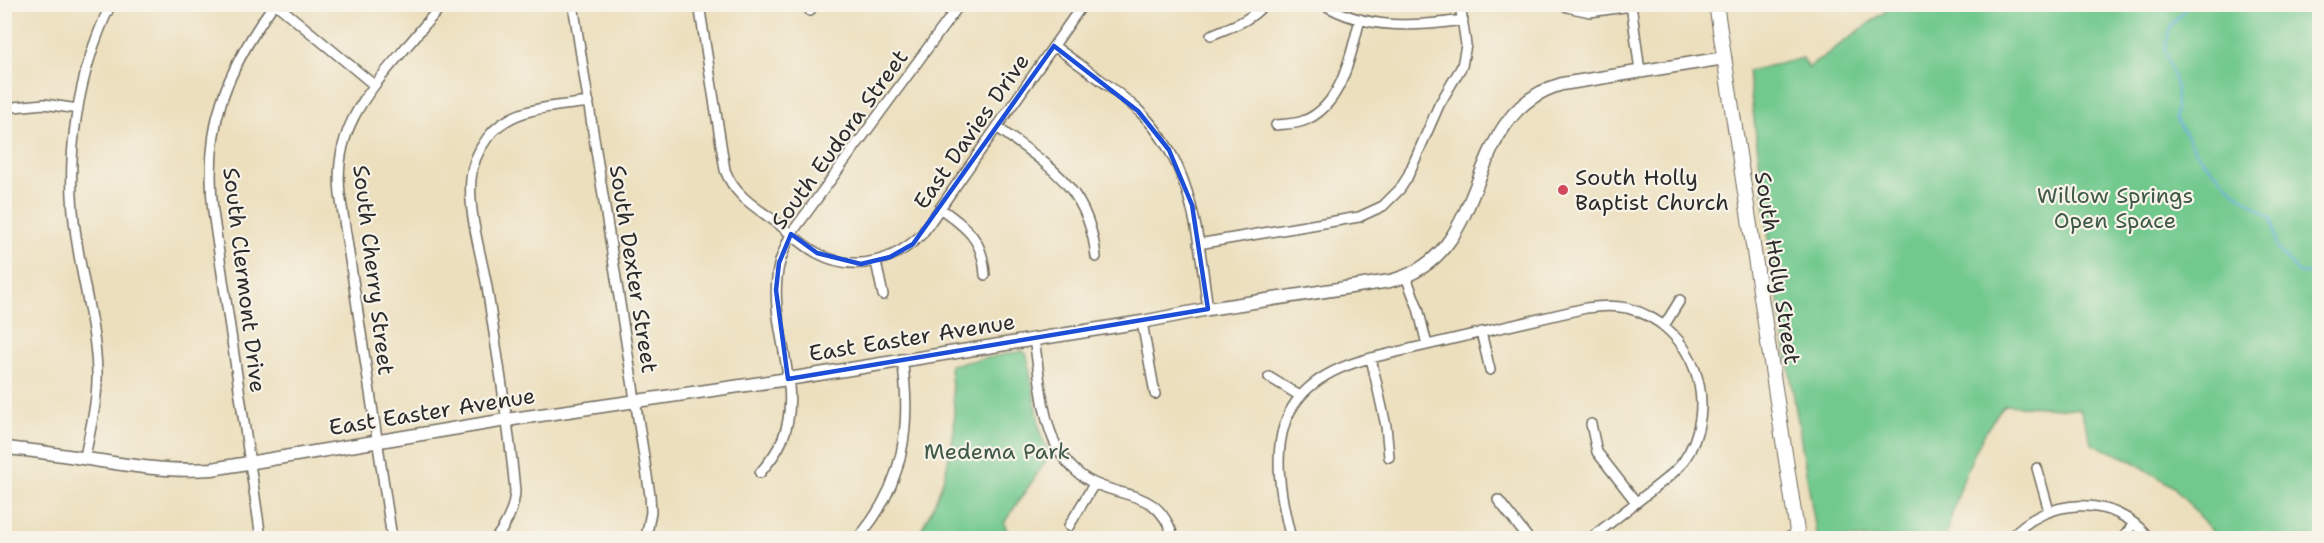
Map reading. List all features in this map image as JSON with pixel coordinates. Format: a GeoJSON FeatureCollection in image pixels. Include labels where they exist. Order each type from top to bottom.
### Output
{"type":"FeatureCollection","features":[{"type":"Feature","properties":{"kind":"main road","name":"South Holly Street"},"geometry":{"type":"LineString","coordinates":[[1716,4],[1794,538]]}},
{"type":"Feature","properties":{"kind":"street"},"geometry":{"type":"LineString","coordinates":[[85,458],[97,388],[97,372],[72,210],[72,159],[78,109],[86,71],[111,4]]}},
{"type":"Feature","properties":{"kind":"street"},"geometry":{"type":"LineString","coordinates":[[275,4],[374,85]]}},
{"type":"Feature","properties":{"kind":"street","name":"South Clermont Drive"},"geometry":{"type":"LineString","coordinates":[[261,538],[213,212],[210,173],[215,125],[225,91],[248,40],[275,4]]}},
{"type":"Feature","properties":{"kind":"street","name":"South Cherry Street"},"geometry":{"type":"LineString","coordinates":[[392,538],[338,180],[339,163],[345,136],[357,109],[374,85],[445,4]]}},
{"type":"Feature","properties":{"kind":"street","name":"South Dexter Street"},"geometry":{"type":"LineString","coordinates":[[573,4],[651,503],[650,525],[646,538]]}},
{"type":"Feature","properties":{"kind":"street","name":"East Davies Drive"},"geometry":{"type":"LineString","coordinates":[[699,4],[725,170],[729,180],[745,200],[817,253],[834,260],[861,264],[890,257],[913,244],[922,234],[1083,4]]}},
{"type":"Feature","properties":{"kind":"street","name":"South Eudora Street"},"geometry":{"type":"LineString","coordinates":[[760,473],[783,439],[789,419],[788,379],[776,290],[779,263],[792,234],[960,4]]}},
{"type":"Feature","properties":{"kind":"street"},"geometry":{"type":"LineString","coordinates":[[1211,34],[1246,20],[1258,12],[1264,4]]}},
{"type":"Feature","properties":{"kind":"street"},"geometry":{"type":"LineString","coordinates":[[1323,4],[1360,19],[1397,26],[1421,26],[1462,20]]}},
{"type":"Feature","properties":{"kind":"street"},"geometry":{"type":"LineString","coordinates":[[1198,244],[1359,218],[1383,206],[1393,198],[1407,178],[1439,105],[1462,66],[1466,45],[1460,4]]}},
{"type":"Feature","properties":{"kind":"street"},"geometry":{"type":"LineString","coordinates":[[1567,7],[1590,12],[1631,5],[1640,71]]}},
{"type":"Feature","properties":{"kind":"street"},"geometry":{"type":"LineString","coordinates":[[1276,125],[1306,120],[1318,113],[1332,99],[1351,55],[1360,19]]}},
{"type":"Feature","properties":{"kind":"street"},"geometry":{"type":"LineString","coordinates":[[1054,46],[1124,98],[1160,136],[1185,182],[1192,205],[1208,309]]}},
{"type":"Feature","properties":{"kind":"street","name":"East Easter Avenue"},"geometry":{"type":"LineString","coordinates":[[4,448],[186,471],[249,463],[506,420],[788,379],[1406,277],[1421,269],[1447,246],[1462,219],[1496,139],[1510,116],[1523,103],[1543,90],[1562,84],[1725,58]]}},
{"type":"Feature","properties":{"kind":"street"},"geometry":{"type":"LineString","coordinates":[[496,538],[504,527],[514,503],[513,474],[487,288],[471,197],[471,177],[481,148],[495,129],[509,119],[538,109],[589,102]]}},
{"type":"Feature","properties":{"kind":"street"},"geometry":{"type":"LineString","coordinates":[[4,108],[44,104],[78,109]]}},
{"type":"Feature","properties":{"kind":"street"},"geometry":{"type":"LineString","coordinates":[[997,127],[1054,170],[1070,186],[1080,200],[1091,226],[1096,256]]}},
{"type":"Feature","properties":{"kind":"street"},"geometry":{"type":"LineString","coordinates":[[940,208],[972,234],[981,249],[985,275]]}},
{"type":"Feature","properties":{"kind":"street"},"geometry":{"type":"LineString","coordinates":[[876,262],[883,295]]}},
{"type":"Feature","properties":{"kind":"street"},"geometry":{"type":"LineString","coordinates":[[1406,277],[1418,308],[1427,345]]}},
{"type":"Feature","properties":{"kind":"street"},"geometry":{"type":"LineString","coordinates":[[1664,326],[1680,300]]}},
{"type":"Feature","properties":{"kind":"street"},"geometry":{"type":"LineString","coordinates":[[1291,538],[1286,519],[1279,456],[1283,432],[1288,415],[1300,396],[1321,377],[1338,368],[1371,358],[1586,308],[1606,306],[1629,309],[1647,315],[1677,338],[1692,361],[1700,383],[1702,411],[1694,443],[1683,462],[1675,471],[1591,538]]}},
{"type":"Feature","properties":{"kind":"street"},"geometry":{"type":"LineString","coordinates":[[1142,322],[1155,394]]}},
{"type":"Feature","properties":{"kind":"street"},"geometry":{"type":"LineString","coordinates":[[1481,332],[1490,370]]}},
{"type":"Feature","properties":{"kind":"street"},"geometry":{"type":"LineString","coordinates":[[1034,339],[1051,434],[1068,463],[1094,484],[1146,500],[1166,518],[1174,538]]}},
{"type":"Feature","properties":{"kind":"street"},"geometry":{"type":"LineString","coordinates":[[1371,358],[1386,426],[1389,457]]}},
{"type":"Feature","properties":{"kind":"street"},"geometry":{"type":"LineString","coordinates":[[858,538],[882,504],[895,478],[904,447],[906,390],[902,359]]}},
{"type":"Feature","properties":{"kind":"street"},"geometry":{"type":"LineString","coordinates":[[1269,377],[1300,396]]}},
{"type":"Feature","properties":{"kind":"street"},"geometry":{"type":"LineString","coordinates":[[1591,424],[1597,452],[1636,502]]}},
{"type":"Feature","properties":{"kind":"street"},"geometry":{"type":"LineString","coordinates":[[2037,468],[2049,510]]}},
{"type":"Feature","properties":{"kind":"street"},"geometry":{"type":"LineString","coordinates":[[1069,526],[1094,484]]}},
{"type":"Feature","properties":{"kind":"street"},"geometry":{"type":"LineString","coordinates":[[1498,500],[1528,538]]}},
{"type":"Feature","properties":{"kind":"street"},"geometry":{"type":"LineString","coordinates":[[2010,538],[2021,527],[2049,510],[2078,506],[2098,508],[2117,514],[2149,538]]}},
{"type":"Feature","properties":{"kind":"street"},"geometry":{"type":"LineString","coordinates":[[2123,538],[2133,525]]}},
{"type":"Feature","properties":{"kind":"highlighted area"},"geometry":{"type":"Polygon","coordinates":[[[1054,46],[1138,111],[1169,150],[1192,205],[1208,309],[788,379],[776,290],[779,263],[791,234],[817,253],[861,264],[890,257],[913,244],[1054,46]]]}},
{"type":"Feature","properties":{"kind":"green space","name":"Willow Springs Open Space"},"geometry":{"type":"Polygon","coordinates":[[[1894,5],[2319,5],[2319,538],[2218,538],[2174,487],[2131,460],[2092,444],[2080,409],[2004,405],[1975,452],[1961,486],[1945,538],[1817,538],[1772,263],[1748,71],[1803,58],[1808,68],[1894,5]]]}},
{"type":"Feature","properties":{"kind":"green space","name":"Medema Park"},"geometry":{"type":"Polygon","coordinates":[[[1023,351],[1027,355],[1041,436],[1050,455],[1004,523],[1010,538],[916,538],[936,499],[952,444],[954,414],[950,365],[1023,351]]]}},
{"type":"Feature","properties":{"kind":"waterway"},"geometry":{"type":"LineString","coordinates":[[2189,4],[2170,27],[2165,50],[2177,89],[2175,118],[2199,156],[2234,191],[2272,218],[2277,249],[2298,272],[2320,275]]}},
{"type":"Feature","properties":{"kind":"place","name":"South Holly Baptist Church"},"geometry":{"type":"Point","coordinates":[1563,190]}}]}
